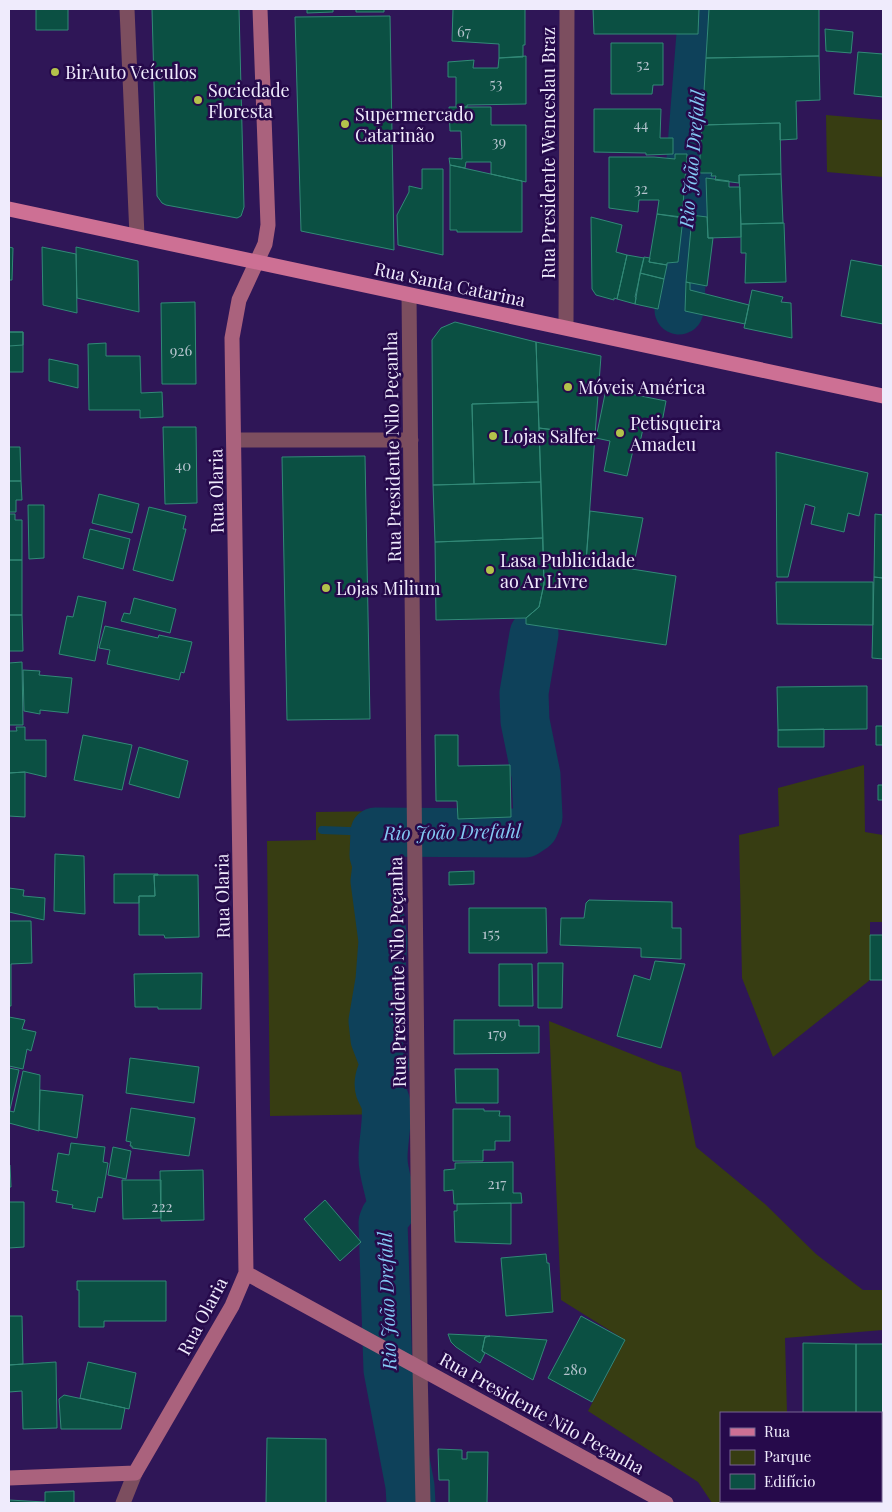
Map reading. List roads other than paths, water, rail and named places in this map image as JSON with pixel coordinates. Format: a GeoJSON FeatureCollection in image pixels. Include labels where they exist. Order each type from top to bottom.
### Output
{"type":"FeatureCollection","features":[{"type":"Feature","properties":{"kind":"main road","name":"Rua Santa Catarina"},"geometry":{"type":"LineString","coordinates":[[9,209],[883,396]]}},
{"type":"Feature","properties":{"kind":"street"},"geometry":{"type":"LineString","coordinates":[[127,9],[137,236]]}},
{"type":"Feature","properties":{"kind":"street","name":"Rua Olaria"},"geometry":{"type":"LineString","coordinates":[[124,1503],[135,1473],[232,1306],[246,1273],[232,338],[239,300],[265,244],[268,225],[260,9]]}},
{"type":"Feature","properties":{"kind":"street","name":"Rua Presidente Wenceslau Braz"},"geometry":{"type":"LineString","coordinates":[[566,328],[567,9]]}},
{"type":"Feature","properties":{"kind":"street","name":"Rua Presidente Nilo Peçanha"},"geometry":{"type":"LineString","coordinates":[[409,295],[420,1367],[666,1503]]}},
{"type":"Feature","properties":{"kind":"street"},"geometry":{"type":"LineString","coordinates":[[234,440],[410,440]]}},
{"type":"Feature","properties":{"kind":"street"},"geometry":{"type":"LineString","coordinates":[[246,1273],[420,1367],[423,1503]]}},
{"type":"Feature","properties":{"kind":"street"},"geometry":{"type":"LineString","coordinates":[[9,1478],[135,1473]]}},
{"type":"Feature","properties":{"kind":"waterway","name":"Rio João Drefahl"},"geometry":{"type":"LineString","coordinates":[[679,310],[703,9]]}},
{"type":"Feature","properties":{"kind":"waterway","name":"Rio João Drefahl"},"geometry":{"type":"LineString","coordinates":[[411,1503],[410,1486],[388,1370],[383,1222],[392,1208],[383,1164],[386,1104],[379,1086],[380,1077],[385,1065],[375,1039],[373,1021],[380,980],[383,941],[375,881],[377,865],[374,855],[375,832],[525,833],[534,827],[538,817],[536,775],[525,721],[524,693],[534,634]]}},
{"type":"Feature","properties":{"kind":"waterway"},"geometry":{"type":"LineString","coordinates":[[322,830],[375,832]]}},
{"type":"Feature","properties":{"kind":"place","name":"BirAuto Veículos"},"geometry":{"type":"Point","coordinates":[55,72]}},
{"type":"Feature","properties":{"kind":"place","name":"Sociedade Floresta"},"geometry":{"type":"Point","coordinates":[198,100]}},
{"type":"Feature","properties":{"kind":"place","name":"Supermercado Catarinão"},"geometry":{"type":"Point","coordinates":[345,124]}},
{"type":"Feature","properties":{"kind":"place","name":"Móveis América"},"geometry":{"type":"Point","coordinates":[568,387]}},
{"type":"Feature","properties":{"kind":"place","name":"Petisqueira Amadeu"},"geometry":{"type":"Point","coordinates":[620,433]}},
{"type":"Feature","properties":{"kind":"place","name":"Lojas Salfer"},"geometry":{"type":"Point","coordinates":[493,436]}},
{"type":"Feature","properties":{"kind":"place","name":"Lasa Publicidade ao Ar Livre"},"geometry":{"type":"Point","coordinates":[490,570]}},
{"type":"Feature","properties":{"kind":"place","name":"Lojas Milium"},"geometry":{"type":"Point","coordinates":[326,588]}}]}
